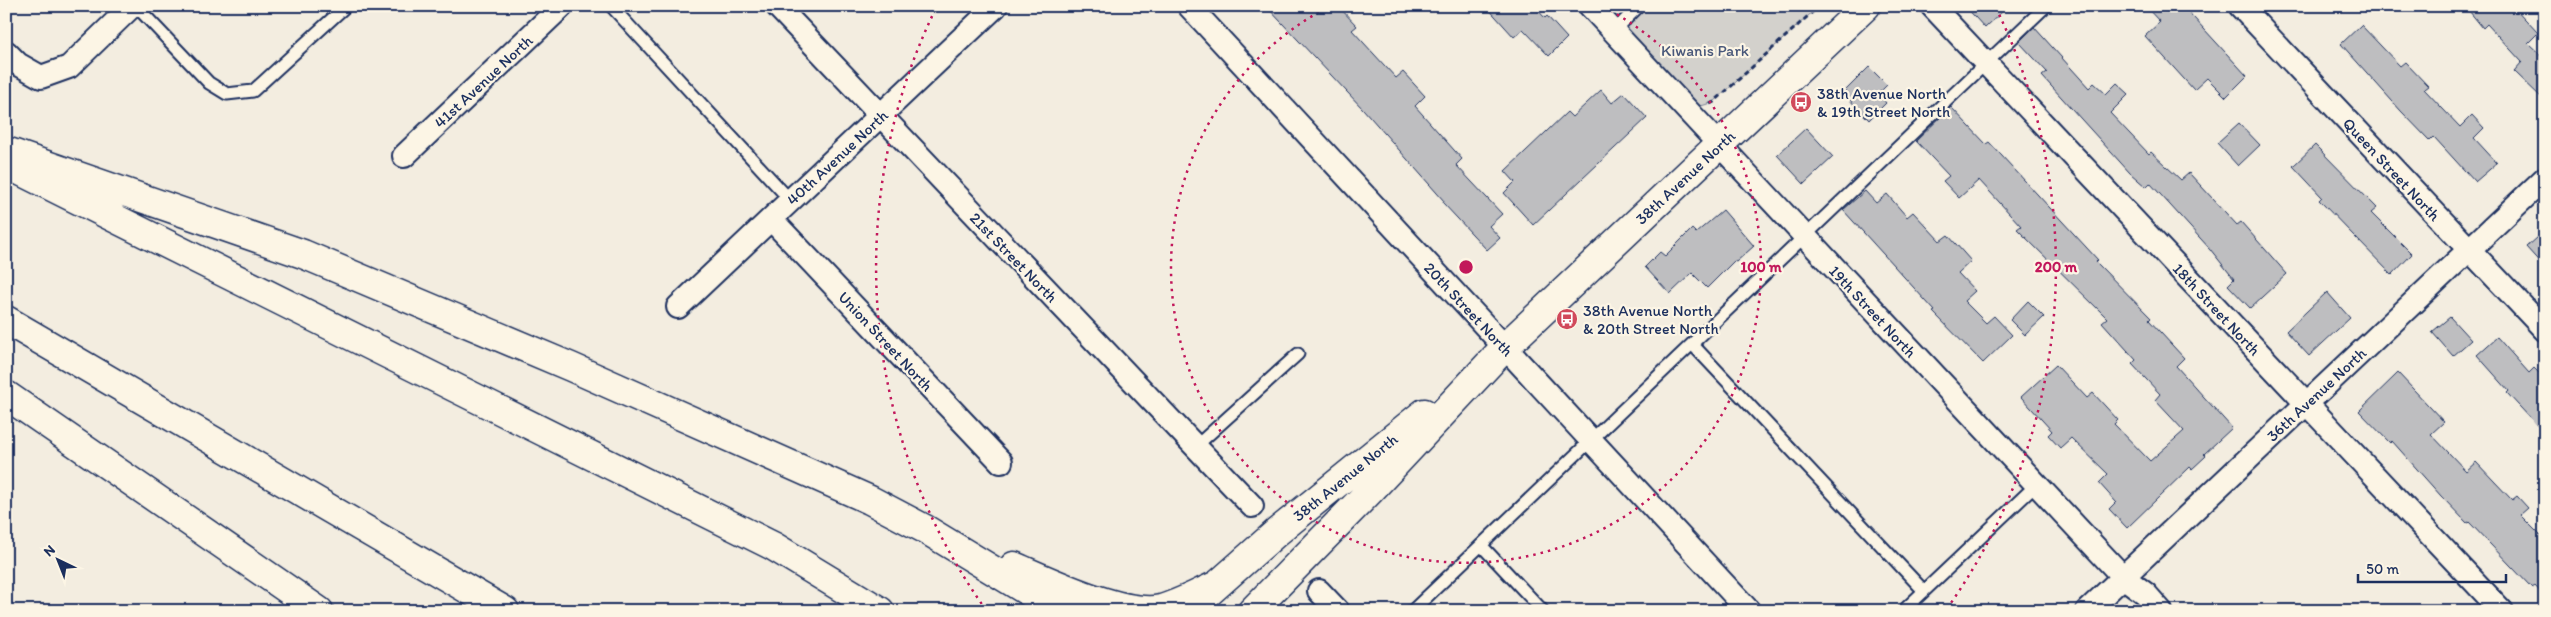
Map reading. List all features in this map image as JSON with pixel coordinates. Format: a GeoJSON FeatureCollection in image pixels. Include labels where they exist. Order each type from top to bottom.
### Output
{"type":"FeatureCollection","features":[{"type":"Feature","properties":{"kind":"main road","name":"38th Avenue North"},"geometry":{"type":"LineString","coordinates":[[1252,611],[1370,491],[1504,347],[1866,6]]}},
{"type":"Feature","properties":{"kind":"main road"},"geometry":{"type":"LineString","coordinates":[[6,151],[303,254],[572,367],[870,500],[1060,611]]}},
{"type":"Feature","properties":{"kind":"main road"},"geometry":{"type":"LineString","coordinates":[[6,165],[773,546],[880,611]]}},
{"type":"Feature","properties":{"kind":"main road"},"geometry":{"type":"LineString","coordinates":[[6,320],[505,611]]}},
{"type":"Feature","properties":{"kind":"main road","name":"38th Avenue North"},"geometry":{"type":"LineString","coordinates":[[1188,611],[1277,532],[1504,347]]}},
{"type":"Feature","properties":{"kind":"main road"},"geometry":{"type":"LineString","coordinates":[[6,395],[319,611]]}},
{"type":"Feature","properties":{"kind":"main road"},"geometry":{"type":"LineString","coordinates":[[924,530],[1096,601],[1130,609],[1160,610],[1215,586]]}},
{"type":"Feature","properties":{"kind":"street"},"geometry":{"type":"LineString","coordinates":[[6,52],[18,64],[41,77],[69,67],[134,6]]}},
{"type":"Feature","properties":{"kind":"street","name":"41st Avenue North"},"geometry":{"type":"LineString","coordinates":[[404,156],[562,6]]}},
{"type":"Feature","properties":{"kind":"street","name":"21st Street North"},"geometry":{"type":"LineString","coordinates":[[778,6],[880,116],[1252,506]]}},
{"type":"Feature","properties":{"kind":"street","name":"40th Avenue North"},"geometry":{"type":"LineString","coordinates":[[678,307],[996,6]]}},
{"type":"Feature","properties":{"kind":"street","name":"20th Street North"},"geometry":{"type":"LineString","coordinates":[[1189,6],[1749,611]]}},
{"type":"Feature","properties":{"kind":"street","name":"19th Street North"},"geometry":{"type":"LineString","coordinates":[[1590,6],[1718,146],[2036,485],[2123,577],[2146,594],[2161,611]]}},
{"type":"Feature","properties":{"kind":"street","name":"18th Street North"},"geometry":{"type":"LineString","coordinates":[[1932,6],[2502,611]]}},
{"type":"Feature","properties":{"kind":"street","name":"Queen Street North"},"geometry":{"type":"LineString","coordinates":[[2240,6],[2545,330]]}},
{"type":"Feature","properties":{"kind":"street","name":"36th Avenue North"},"geometry":{"type":"LineString","coordinates":[[2087,611],[2545,178]]}},
{"type":"Feature","properties":{"kind":"street","name":"Union Street North"},"geometry":{"type":"LineString","coordinates":[[771,219],[1001,462]]}},
{"type":"Feature","properties":{"kind":"street"},"geometry":{"type":"LineString","coordinates":[[1319,590],[1338,611]]}},
{"type":"Feature","properties":{"kind":"lane"},"geometry":{"type":"LineString","coordinates":[[134,6],[209,83],[227,94],[253,91],[346,6]]}},
{"type":"Feature","properties":{"kind":"lane"},"geometry":{"type":"LineString","coordinates":[[610,6],[790,201]]}},
{"type":"Feature","properties":{"kind":"lane"},"geometry":{"type":"LineString","coordinates":[[1613,32],[1639,6]]}},
{"type":"Feature","properties":{"kind":"lane"},"geometry":{"type":"LineString","coordinates":[[1412,611],[2046,6]]}},
{"type":"Feature","properties":{"kind":"lane"},"geometry":{"type":"LineString","coordinates":[[1692,344],[1924,591]]}},
{"type":"Feature","properties":{"kind":"lane"},"geometry":{"type":"LineString","coordinates":[[1195,447],[1298,354]]}},
{"type":"Feature","properties":{"kind":"lane"},"geometry":{"type":"LineString","coordinates":[[1903,611],[2036,485]]}},
{"type":"Feature","properties":{"kind":"lane"},"geometry":{"type":"LineString","coordinates":[[1481,545],[1543,611]]}},
{"type":"Feature","properties":{"kind":"path"},"geometry":{"type":"LineString","coordinates":[[1701,106],[1714,102],[1819,6]]}},
{"type":"Feature","properties":{"kind":"green space","name":"Kiwanis Park"},"geometry":{"type":"Polygon","coordinates":[[[1606,6],[1819,6],[1714,102],[1701,106],[1691,101],[1606,6]]]}},
{"type":"Feature","properties":{"kind":"building"},"geometry":{"type":"Polygon","coordinates":[[[1266,6],[1338,6],[1357,26],[1352,30],[1396,78],[1403,72],[1425,96],[1415,106],[1462,159],[1456,165],[1502,214],[1489,226],[1500,238],[1487,250],[1443,203],[1444,201],[1363,109],[1266,6]]]}},
{"type":"Feature","properties":{"kind":"building"},"geometry":{"type":"Polygon","coordinates":[[[1486,6],[1534,6],[1545,18],[1547,16],[1567,38],[1549,56],[1523,29],[1514,37],[1486,6]]]}},
{"type":"Feature","properties":{"kind":"building"},"geometry":{"type":"Polygon","coordinates":[[[1965,6],[2008,6],[1985,28],[1965,6]]]}},
{"type":"Feature","properties":{"kind":"building"},"geometry":{"type":"Polygon","coordinates":[[[2145,6],[2183,6],[2247,76],[2226,97],[2207,78],[2194,90],[2145,36],[2160,22],[2145,6]]]}},
{"type":"Feature","properties":{"kind":"building"},"geometry":{"type":"Polygon","coordinates":[[[2465,6],[2513,6],[2538,33],[2528,43],[2545,59],[2545,101],[2514,71],[2522,62],[2487,24],[2483,28],[2465,6]]]}},
{"type":"Feature","properties":{"kind":"building"},"geometry":{"type":"Polygon","coordinates":[[[2361,25],[2400,66],[2405,62],[2428,86],[2424,89],[2460,127],[2472,115],[2484,128],[2474,138],[2497,163],[2475,182],[2434,137],[2430,141],[2341,44],[2361,25]]]}},
{"type":"Feature","properties":{"kind":"building"},"geometry":{"type":"Polygon","coordinates":[[[2034,27],[2089,88],[2094,83],[2106,94],[2117,83],[2129,94],[2110,113],[2149,154],[2151,152],[2181,180],[2189,173],[2237,225],[2241,222],[2287,274],[2250,308],[2228,285],[2234,279],[2210,249],[2150,183],[2146,187],[2130,173],[2042,76],[2047,72],[2019,42],[2034,27]]]}},
{"type":"Feature","properties":{"kind":"building"},"geometry":{"type":"Polygon","coordinates":[[[1869,67],[1887,85],[1878,94],[1886,103],[1869,120],[1843,93],[1869,67]]]}},
{"type":"Feature","properties":{"kind":"building"},"geometry":{"type":"Polygon","coordinates":[[[1601,90],[1612,103],[1624,93],[1647,118],[1533,225],[1504,193],[1515,182],[1505,171],[1567,112],[1572,117],[1601,90]]]}},
{"type":"Feature","properties":{"kind":"building"},"geometry":{"type":"Polygon","coordinates":[[[1951,107],[1986,144],[1989,142],[2098,260],[2096,262],[2151,318],[2149,320],[2184,358],[2176,366],[2232,428],[2204,454],[2206,456],[2192,469],[2190,467],[2127,528],[2109,509],[2116,502],[2099,483],[2108,474],[2071,438],[2060,448],[2048,435],[2052,431],[2021,397],[2056,365],[2087,398],[2093,393],[2118,420],[2114,424],[2150,461],[2184,431],[2155,400],[2160,394],[2132,364],[2136,360],[2102,322],[2107,318],[2017,229],[2021,226],[1979,180],[1959,198],[1943,181],[1949,176],[1916,141],[1951,107]]]}},
{"type":"Feature","properties":{"kind":"building"},"geometry":{"type":"Polygon","coordinates":[[[2239,123],[2260,145],[2238,166],[2217,143],[2239,123]]]}},
{"type":"Feature","properties":{"kind":"building"},"geometry":{"type":"Polygon","coordinates":[[[1806,128],[1833,157],[1804,184],[1777,155],[1806,128]]]}},
{"type":"Feature","properties":{"kind":"building"},"geometry":{"type":"Polygon","coordinates":[[[2315,145],[2377,208],[2371,213],[2412,254],[2392,275],[2319,200],[2322,197],[2293,166],[2315,145]]]}},
{"type":"Feature","properties":{"kind":"building"},"geometry":{"type":"Polygon","coordinates":[[[1865,191],[1876,203],[1887,194],[1907,217],[1913,212],[1940,241],[1948,235],[1971,261],[1958,273],[1975,291],[1964,301],[1986,323],[1994,316],[2012,335],[1983,363],[1933,312],[1935,311],[1843,210],[1865,191]]]}},
{"type":"Feature","properties":{"kind":"building"},"geometry":{"type":"Polygon","coordinates":[[[1723,210],[1754,246],[1736,262],[1734,261],[1707,288],[1692,273],[1670,294],[1645,267],[1660,252],[1665,256],[1692,229],[1696,233],[1723,210]]]}},
{"type":"Feature","properties":{"kind":"building"},"geometry":{"type":"Polygon","coordinates":[[[2537,237],[2545,246],[2545,268],[2526,247],[2537,237]]]}},
{"type":"Feature","properties":{"kind":"building"},"geometry":{"type":"Polygon","coordinates":[[[2327,292],[2350,318],[2309,356],[2286,331],[2327,292]]]}},
{"type":"Feature","properties":{"kind":"building"},"geometry":{"type":"Polygon","coordinates":[[[2028,301],[2044,317],[2025,335],[2010,320],[2028,301]]]}},
{"type":"Feature","properties":{"kind":"building"},"geometry":{"type":"Polygon","coordinates":[[[2450,317],[2471,340],[2453,356],[2432,332],[2450,317]]]}},
{"type":"Feature","properties":{"kind":"building"},"geometry":{"type":"Polygon","coordinates":[[[2497,337],[2529,373],[2534,368],[2545,379],[2545,434],[2507,393],[2509,391],[2477,355],[2497,337]]]}},
{"type":"Feature","properties":{"kind":"building"},"geometry":{"type":"Polygon","coordinates":[[[2398,373],[2444,422],[2431,434],[2466,471],[2476,462],[2512,500],[2517,496],[2528,508],[2520,515],[2545,540],[2545,597],[2535,586],[2532,588],[2469,522],[2467,523],[2392,441],[2390,443],[2359,411],[2398,373]]]}},
{"type":"Feature","properties":{"kind":"place","name":"38th Avenue North & 19th Street North"},"geometry":{"type":"Point","coordinates":[1801,102]}},
{"type":"Feature","properties":{"kind":"place","name":"38th Avenue North & 20th Street North"},"geometry":{"type":"Point","coordinates":[1567,319]}}]}
